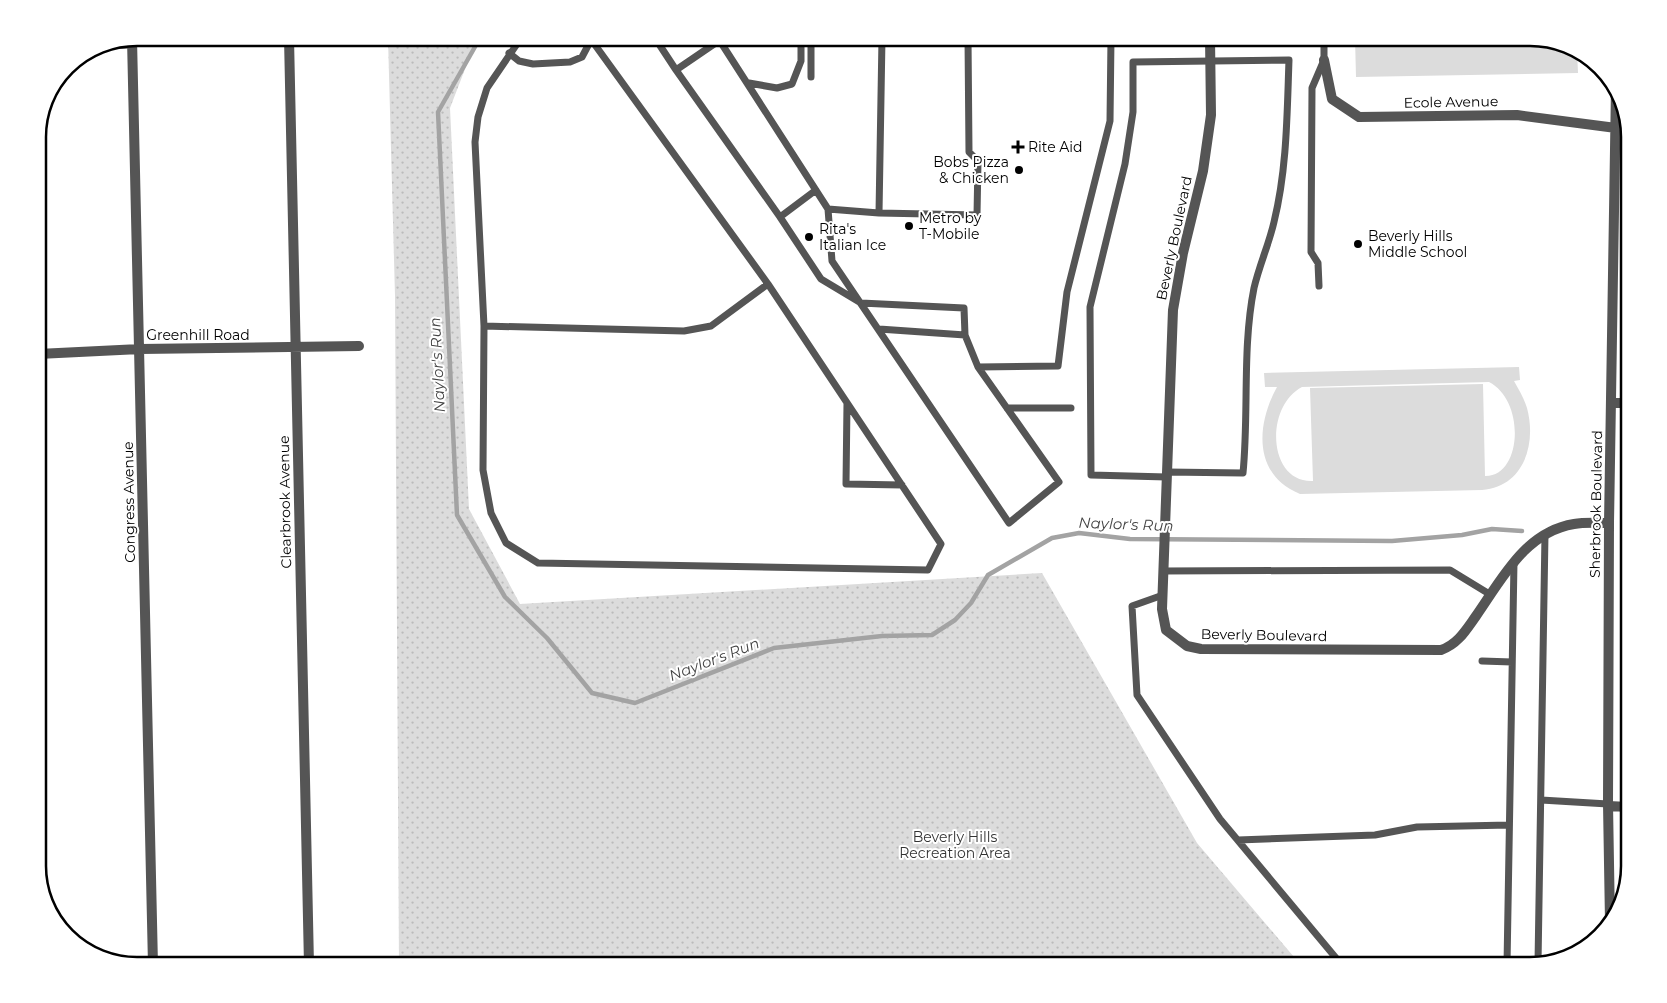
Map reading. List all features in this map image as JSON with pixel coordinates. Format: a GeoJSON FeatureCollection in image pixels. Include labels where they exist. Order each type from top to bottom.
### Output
{"type":"FeatureCollection","features":[{"type":"Feature","properties":{"kind":"street","name":"Congress Avenue"},"geometry":{"type":"LineString","coordinates":[[132,46],[153,957]]}},
{"type":"Feature","properties":{"kind":"street","name":"Clearbrook Avenue"},"geometry":{"type":"LineString","coordinates":[[289,46],[308,957]]}},
{"type":"Feature","properties":{"kind":"street","name":"Beverly Boulevard"},"geometry":{"type":"LineString","coordinates":[[1210,46],[1211,115],[1203,171],[1183,254],[1173,310],[1163,571],[1163,620],[1166,630],[1187,646],[1201,649],[1441,650],[1452,646],[1521,552],[1545,534],[1574,524],[1609,523]]}},
{"type":"Feature","properties":{"kind":"street","name":"Ecole Avenue"},"geometry":{"type":"LineString","coordinates":[[1324,60],[1332,99],[1359,117],[1517,115],[1616,128]]}},
{"type":"Feature","properties":{"kind":"street","name":"Sherbrook Boulevard"},"geometry":{"type":"LineString","coordinates":[[1610,909],[1608,805],[1609,523],[1616,108]]}},
{"type":"Feature","properties":{"kind":"street","name":"Greenhill Road"},"geometry":{"type":"LineString","coordinates":[[46,354],[140,349],[358,346]]}},
{"type":"Feature","properties":{"kind":"street"},"geometry":{"type":"LineString","coordinates":[[1612,403],[1621,403]]}},
{"type":"Feature","properties":{"kind":"street"},"geometry":{"type":"LineString","coordinates":[[1608,805],[1621,806]]}},
{"type":"Feature","properties":{"kind":"lane"},"geometry":{"type":"LineString","coordinates":[[514,46],[487,88],[478,117],[476,142],[484,326],[483,470],[491,513],[506,544],[538,564],[928,570],[941,544],[768,284],[596,46]]}},
{"type":"Feature","properties":{"kind":"lane"},"geometry":{"type":"LineString","coordinates":[[509,53],[519,61],[533,64],[570,62],[582,58],[588,46]]}},
{"type":"Feature","properties":{"kind":"lane"},"geometry":{"type":"LineString","coordinates":[[660,46],[780,217],[821,279],[861,303],[964,308],[965,335],[978,367],[1059,482],[1009,524],[861,303],[832,261],[828,209],[724,46]]}},
{"type":"Feature","properties":{"kind":"lane"},"geometry":{"type":"LineString","coordinates":[[676,70],[709,46]]}},
{"type":"Feature","properties":{"kind":"lane"},"geometry":{"type":"LineString","coordinates":[[748,83],[777,88],[792,84],[801,61],[801,46]]}},
{"type":"Feature","properties":{"kind":"lane"},"geometry":{"type":"LineString","coordinates":[[811,46],[811,77]]}},
{"type":"Feature","properties":{"kind":"lane"},"geometry":{"type":"LineString","coordinates":[[879,213],[882,46]]}},
{"type":"Feature","properties":{"kind":"lane"},"geometry":{"type":"LineString","coordinates":[[828,209],[879,213],[977,215],[978,161],[969,152],[968,46]]}},
{"type":"Feature","properties":{"kind":"lane"},"geometry":{"type":"LineString","coordinates":[[978,367],[1058,366],[1067,292],[1110,121],[1111,46]]}},
{"type":"Feature","properties":{"kind":"lane"},"geometry":{"type":"LineString","coordinates":[[1319,286],[1318,263],[1311,252],[1312,88],[1324,60],[1324,46]]}},
{"type":"Feature","properties":{"kind":"lane"},"geometry":{"type":"LineString","coordinates":[[1289,60],[1285,157],[1274,222],[1254,288],[1248,338],[1247,435],[1243,473],[1091,475],[1090,307],[1125,164],[1133,112],[1133,62],[1210,61],[1289,60]]}},
{"type":"Feature","properties":{"kind":"lane"},"geometry":{"type":"LineString","coordinates":[[780,217],[816,190]]}},
{"type":"Feature","properties":{"kind":"lane"},"geometry":{"type":"LineString","coordinates":[[484,326],[684,332],[711,326],[768,284]]}},
{"type":"Feature","properties":{"kind":"lane"},"geometry":{"type":"LineString","coordinates":[[879,330],[965,335]]}},
{"type":"Feature","properties":{"kind":"lane"},"geometry":{"type":"LineString","coordinates":[[848,403],[846,484],[902,485]]}},
{"type":"Feature","properties":{"kind":"lane"},"geometry":{"type":"LineString","coordinates":[[1007,408],[1071,408]]}},
{"type":"Feature","properties":{"kind":"lane"},"geometry":{"type":"LineString","coordinates":[[1538,956],[1545,534]]}},
{"type":"Feature","properties":{"kind":"lane"},"geometry":{"type":"LineString","coordinates":[[1507,957],[1514,562]]}},
{"type":"Feature","properties":{"kind":"lane"},"geometry":{"type":"LineString","coordinates":[[1163,571],[1450,570],[1491,595]]}},
{"type":"Feature","properties":{"kind":"lane"},"geometry":{"type":"LineString","coordinates":[[1163,595],[1132,606],[1138,695],[1220,819],[1335,957]]}},
{"type":"Feature","properties":{"kind":"lane"},"geometry":{"type":"LineString","coordinates":[[1482,661],[1512,662]]}},
{"type":"Feature","properties":{"kind":"lane"},"geometry":{"type":"LineString","coordinates":[[1541,800],[1608,805]]}},
{"type":"Feature","properties":{"kind":"lane"},"geometry":{"type":"LineString","coordinates":[[1238,840],[1375,835],[1417,827],[1509,826]]}},
{"type":"Feature","properties":{"kind":"green space","name":"Beverly Hills Recreation Area"},"geometry":{"type":"Polygon","coordinates":[[[388,46],[474,46],[450,108],[469,509],[520,604],[1042,573],[1197,843],[1294,957],[399,957],[395,296],[388,46]]]}},
{"type":"Feature","properties":{"kind":"green space"},"geometry":{"type":"Polygon","coordinates":[[[1355,46],[1530,46],[1553,49],[1577,60],[1578,73],[1356,77],[1355,46]]]}},
{"type":"Feature","properties":{"kind":"green space"},"geometry":{"type":"Polygon","coordinates":[[[1519,367],[1520,380],[1514,381],[1523,397],[1530,422],[1530,436],[1524,462],[1508,481],[1496,487],[1482,490],[1300,494],[1285,486],[1274,475],[1267,462],[1263,448],[1265,417],[1277,387],[1265,387],[1264,373],[1519,367]],[[1489,382],[1302,387],[1290,397],[1281,410],[1276,442],[1280,457],[1287,470],[1298,478],[1313,481],[1310,388],[1483,384],[1485,476],[1497,473],[1506,464],[1512,452],[1515,437],[1514,420],[1509,405],[1501,392],[1489,382]]]}},
{"type":"Feature","properties":{"kind":"waterway","name":"Naylor's Run"},"geometry":{"type":"LineString","coordinates":[[475,46],[438,112],[457,515],[505,597],[547,638],[592,693],[635,703],[774,648],[882,636],[932,635],[955,620],[971,603],[988,575],[1052,538],[1079,533],[1130,539],[1392,541],[1462,535],[1492,529],[1522,531]]}},
{"type":"Feature","properties":{"kind":"place","name":"Rite Aid"},"geometry":{"type":"Point","coordinates":[1018,147]}},
{"type":"Feature","properties":{"kind":"place","name":"Bobs Pizza & Chicken"},"geometry":{"type":"Point","coordinates":[1019,170]}},
{"type":"Feature","properties":{"kind":"place","name":"Metro by T-Mobile"},"geometry":{"type":"Point","coordinates":[909,226]}},
{"type":"Feature","properties":{"kind":"place","name":"Rita's Italian Ice"},"geometry":{"type":"Point","coordinates":[809,237]}},
{"type":"Feature","properties":{"kind":"place","name":"Beverly Hills Middle School"},"geometry":{"type":"Point","coordinates":[1358,244]}}]}
